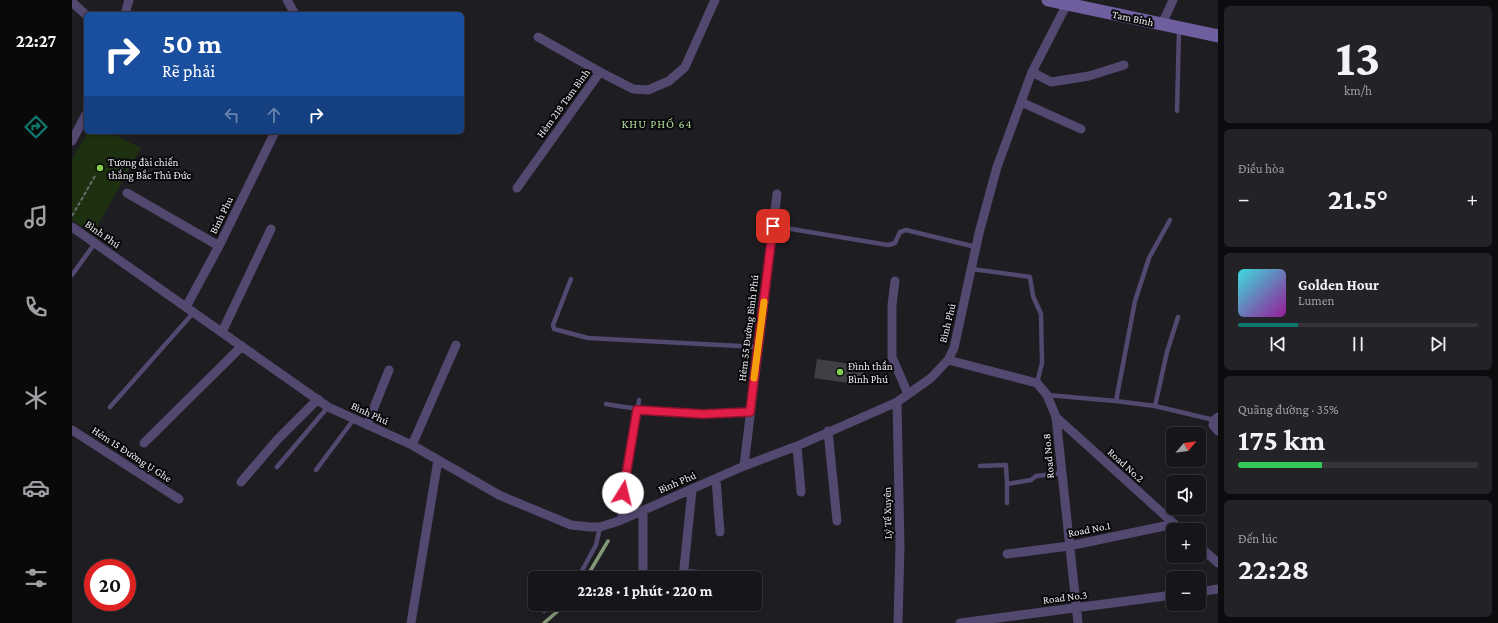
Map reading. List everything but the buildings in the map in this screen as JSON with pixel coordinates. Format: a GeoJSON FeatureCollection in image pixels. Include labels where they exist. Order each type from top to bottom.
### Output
{"type":"FeatureCollection","features":[{"type":"Feature","properties":{"kind":"main road","name":"Tam Binh"},"geometry":{"type":"LineString","coordinates":[[1057,1],[1218,36]]}},
{"type":"Feature","properties":{"kind":"street"},"geometry":{"type":"LineString","coordinates":[[126,12],[130,0]]}},
{"type":"Feature","properties":{"kind":"street"},"geometry":{"type":"LineString","coordinates":[[286,0],[294,12]]}},
{"type":"Feature","properties":{"kind":"street","name":"Hẻm 218 Tam Bình"},"geometry":{"type":"LineString","coordinates":[[517,188],[600,72],[633,89],[648,90],[669,81],[685,67],[715,0]]}},
{"type":"Feature","properties":{"kind":"street"},"geometry":{"type":"LineString","coordinates":[[1162,24],[1173,0]]}},
{"type":"Feature","properties":{"kind":"street","name":"Bình Phú"},"geometry":{"type":"LineString","coordinates":[[72,227],[328,406],[412,446],[499,495],[571,525],[590,528],[600,527],[619,521],[744,466],[796,446],[897,402],[931,378],[948,360],[954,348],[976,248],[997,167],[1057,1]]}},
{"type":"Feature","properties":{"kind":"street"},"geometry":{"type":"LineString","coordinates":[[72,2],[84,13]]}},
{"type":"Feature","properties":{"kind":"street"},"geometry":{"type":"LineString","coordinates":[[538,36],[600,72]]}},
{"type":"Feature","properties":{"kind":"street"},"geometry":{"type":"LineString","coordinates":[[1032,72],[1051,82],[1089,76],[1110,68],[1124,65]]}},
{"type":"Feature","properties":{"kind":"street"},"geometry":{"type":"LineString","coordinates":[[1021,102],[1081,129]]}},
{"type":"Feature","properties":{"kind":"street"},"geometry":{"type":"LineString","coordinates":[[72,141],[84,118]]}},
{"type":"Feature","properties":{"kind":"street","name":"Binh Phu"},"geometry":{"type":"LineString","coordinates":[[190,310],[219,246],[274,134]]}},
{"type":"Feature","properties":{"kind":"street"},"geometry":{"type":"LineString","coordinates":[[127,193],[219,246]]}},
{"type":"Feature","properties":{"kind":"street","name":"Hẻm 55 Đường Bình Phú"},"geometry":{"type":"LineString","coordinates":[[744,466],[777,194]]}},
{"type":"Feature","properties":{"kind":"street"},"geometry":{"type":"LineString","coordinates":[[222,332],[271,229]]}},
{"type":"Feature","properties":{"kind":"street"},"geometry":{"type":"LineString","coordinates":[[895,281],[892,305],[892,357],[908,394]]}},
{"type":"Feature","properties":{"kind":"street"},"geometry":{"type":"LineString","coordinates":[[412,446],[456,345]]}},
{"type":"Feature","properties":{"kind":"street"},"geometry":{"type":"LineString","coordinates":[[144,443],[242,346]]}},
{"type":"Feature","properties":{"kind":"street"},"geometry":{"type":"LineString","coordinates":[[948,360],[1037,383]]}},
{"type":"Feature","properties":{"kind":"street"},"geometry":{"type":"LineString","coordinates":[[367,425],[389,370]]}},
{"type":"Feature","properties":{"kind":"street","name":"Road No.8"},"geometry":{"type":"LineString","coordinates":[[1037,383],[1047,395],[1056,417],[1078,623]]}},
{"type":"Feature","properties":{"kind":"street"},"geometry":{"type":"LineString","coordinates":[[241,482],[277,440],[318,399]]}},
{"type":"Feature","properties":{"kind":"street","name":"Lý Tế Xuyên"},"geometry":{"type":"LineString","coordinates":[[897,402],[900,546],[898,623]]}},
{"type":"Feature","properties":{"kind":"street","name":"Road No.2"},"geometry":{"type":"LineString","coordinates":[[1056,417],[1174,523]]}},
{"type":"Feature","properties":{"kind":"street"},"geometry":{"type":"LineString","coordinates":[[1216,418],[1213,425],[1218,431]]}},
{"type":"Feature","properties":{"kind":"street","name":"Hẻm 15 Đường Ụ Ghe"},"geometry":{"type":"LineString","coordinates":[[72,430],[179,499]]}},
{"type":"Feature","properties":{"kind":"street"},"geometry":{"type":"LineString","coordinates":[[828,431],[837,520]]}},
{"type":"Feature","properties":{"kind":"street"},"geometry":{"type":"LineString","coordinates":[[796,446],[801,492]]}},
{"type":"Feature","properties":{"kind":"street"},"geometry":{"type":"LineString","coordinates":[[411,623],[438,460]]}},
{"type":"Feature","properties":{"kind":"street"},"geometry":{"type":"LineString","coordinates":[[716,479],[720,532]]}},
{"type":"Feature","properties":{"kind":"street"},"geometry":{"type":"LineString","coordinates":[[684,571],[692,490]]}},
{"type":"Feature","properties":{"kind":"street"},"geometry":{"type":"LineString","coordinates":[[642,571],[643,510]]}},
{"type":"Feature","properties":{"kind":"street","name":"Road No.1"},"geometry":{"type":"LineString","coordinates":[[1007,554],[1069,546],[1166,529]]}},
{"type":"Feature","properties":{"kind":"street"},"geometry":{"type":"LineString","coordinates":[[1206,552],[1218,563]]}},
{"type":"Feature","properties":{"kind":"street"},"geometry":{"type":"LineString","coordinates":[[1206,591],[1218,589]]}},
{"type":"Feature","properties":{"kind":"street","name":"Road No.3"},"geometry":{"type":"LineString","coordinates":[[960,623],[1166,596]]}},
{"type":"Feature","properties":{"kind":"lane"},"geometry":{"type":"LineString","coordinates":[[1178,111],[1179,28]]}},
{"type":"Feature","properties":{"kind":"lane"},"geometry":{"type":"LineString","coordinates":[[1116,401],[1135,300],[1149,258],[1170,220]]}},
{"type":"Feature","properties":{"kind":"lane"},"geometry":{"type":"LineString","coordinates":[[773,226],[888,245],[895,243],[900,232],[906,230],[976,248]]}},
{"type":"Feature","properties":{"kind":"lane"},"geometry":{"type":"LineString","coordinates":[[72,275],[95,243]]}},
{"type":"Feature","properties":{"kind":"lane"},"geometry":{"type":"LineString","coordinates":[[972,269],[1030,276],[1033,296],[1041,314],[1042,363],[1037,383]]}},
{"type":"Feature","properties":{"kind":"lane"},"geometry":{"type":"LineString","coordinates":[[571,279],[553,325],[554,329],[588,338],[758,347]]}},
{"type":"Feature","properties":{"kind":"lane"},"geometry":{"type":"LineString","coordinates":[[110,407],[190,310]]}},
{"type":"Feature","properties":{"kind":"lane"},"geometry":{"type":"LineString","coordinates":[[1155,406],[1167,352],[1178,317]]}},
{"type":"Feature","properties":{"kind":"lane"},"geometry":{"type":"LineString","coordinates":[[1047,395],[1155,406],[1216,418]]}},
{"type":"Feature","properties":{"kind":"lane"},"geometry":{"type":"LineString","coordinates":[[619,521],[639,400]]}},
{"type":"Feature","properties":{"kind":"lane"},"geometry":{"type":"LineString","coordinates":[[606,404],[637,410],[703,414],[750,412]]}},
{"type":"Feature","properties":{"kind":"lane"},"geometry":{"type":"LineString","coordinates":[[277,467],[328,406]]}},
{"type":"Feature","properties":{"kind":"lane"},"geometry":{"type":"LineString","coordinates":[[316,470],[354,419]]}},
{"type":"Feature","properties":{"kind":"lane"},"geometry":{"type":"LineString","coordinates":[[980,466],[1006,465],[1007,503]]}},
{"type":"Feature","properties":{"kind":"lane"},"geometry":{"type":"LineString","coordinates":[[1007,484],[1031,480],[1036,476],[1062,473]]}},
{"type":"Feature","properties":{"kind":"lane"},"geometry":{"type":"LineString","coordinates":[[582,571],[596,545],[600,527]]}},
{"type":"Feature","properties":{"kind":"path"},"geometry":{"type":"LineString","coordinates":[[72,216],[95,176]]}},
{"type":"Feature","properties":{"kind":"green space"},"geometry":{"type":"Polygon","coordinates":[[[87,134],[113,134],[141,148],[93,234],[72,220],[72,159],[87,134]]]}},
{"type":"Feature","properties":{"kind":"waterway"},"geometry":{"type":"LineString","coordinates":[[590,571],[608,541]]}},
{"type":"Feature","properties":{"kind":"waterway"},"geometry":{"type":"LineString","coordinates":[[544,623],[558,611]]}},
{"type":"Feature","properties":{"kind":"slow traffic"},"geometry":{"type":"LineString","coordinates":[[754,378],[764,302]]}},
{"type":"Feature","properties":{"kind":"place","name":"Tượng đài chiến thắng Bắc Thủ Đức"},"geometry":{"type":"Point","coordinates":[100,168]}},
{"type":"Feature","properties":{"kind":"place","name":"Đình thần Bình Phú"},"geometry":{"type":"Point","coordinates":[840,372]}},
{"type":"Feature","properties":{"kind":"district","name":"KHU PHỐ 64"},"geometry":{"type":"Point","coordinates":[657,124]}},
{"type":"Feature","properties":{"kind":"route"},"geometry":{"type":"LineString","coordinates":[[623,493],[637,410],[703,414],[750,412],[773,226]]}}]}
